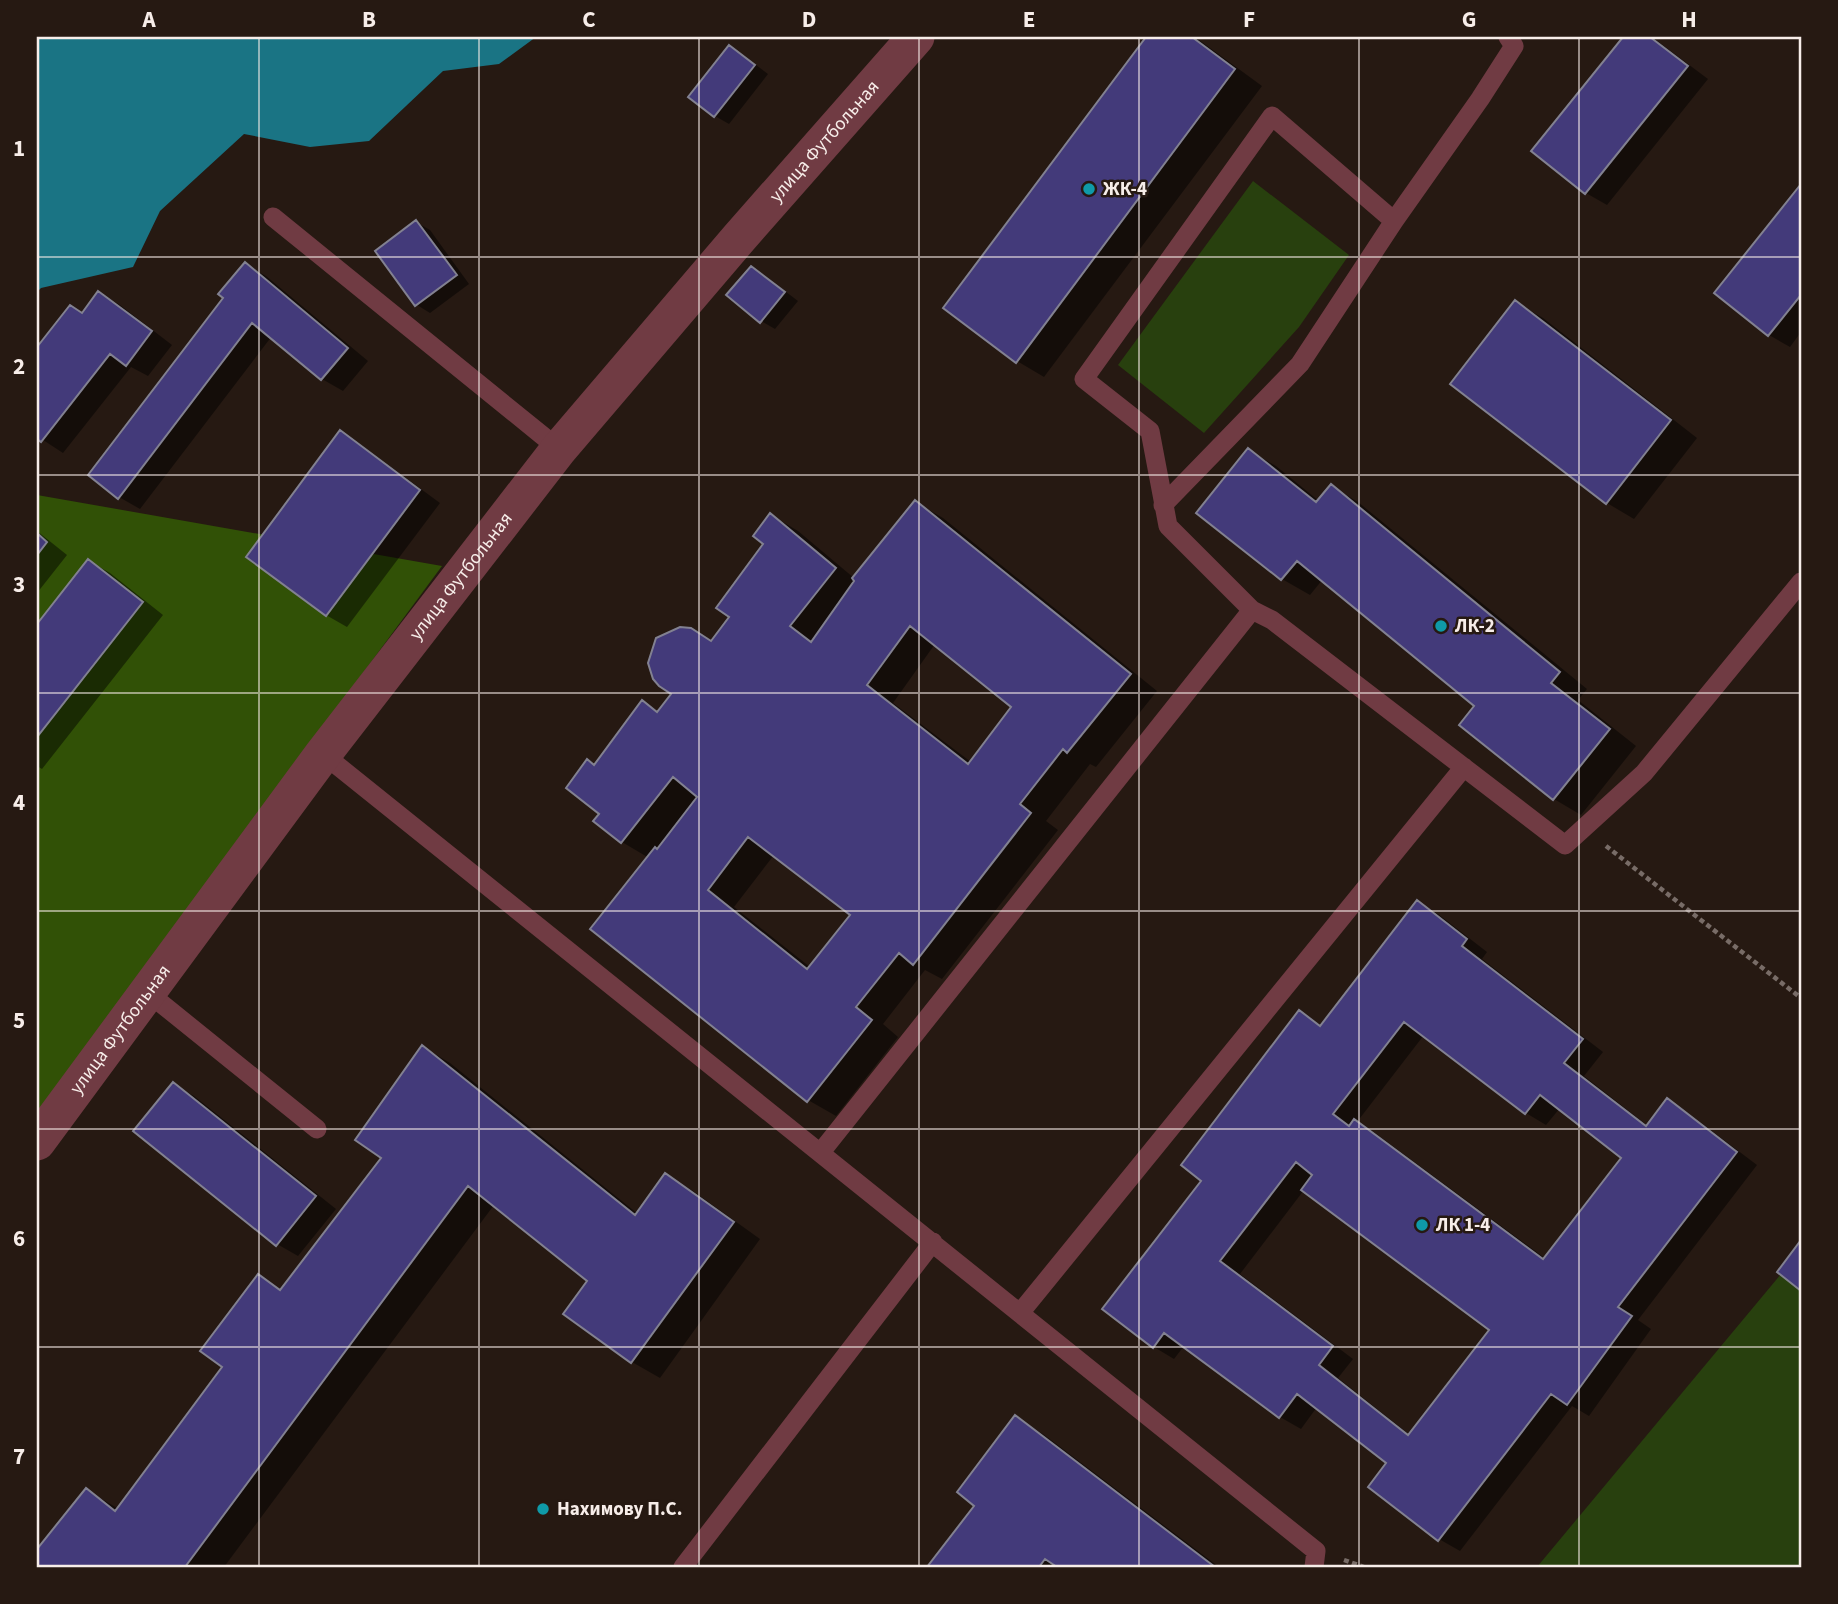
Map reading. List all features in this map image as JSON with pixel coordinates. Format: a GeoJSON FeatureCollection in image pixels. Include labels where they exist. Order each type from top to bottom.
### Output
{"type":"FeatureCollection","features":[{"type":"Feature","properties":{"kind":"street","name":"улица Футбольная"},"geometry":{"type":"LineString","coordinates":[[37,1142],[323,754],[559,449],[916,37]]}},
{"type":"Feature","properties":{"kind":"lane"},"geometry":{"type":"LineString","coordinates":[[1163,505],[1300,365],[1394,221],[1514,46],[1508,37]]}},
{"type":"Feature","properties":{"kind":"lane"},"geometry":{"type":"LineString","coordinates":[[1394,221],[1272,116],[1084,379],[1150,431],[1168,526],[1252,610],[1272,620],[1564,845],[1644,773],[1801,582]]}},
{"type":"Feature","properties":{"kind":"lane"},"geometry":{"type":"LineString","coordinates":[[273,217],[559,449]]}},
{"type":"Feature","properties":{"kind":"lane"},"geometry":{"type":"LineString","coordinates":[[821,1152],[1252,610]]}},
{"type":"Feature","properties":{"kind":"lane"},"geometry":{"type":"LineString","coordinates":[[323,754],[1316,1551],[1314,1567]]}},
{"type":"Feature","properties":{"kind":"lane"},"geometry":{"type":"LineString","coordinates":[[1020,1313],[1464,767]]}},
{"type":"Feature","properties":{"kind":"lane"},"geometry":{"type":"LineString","coordinates":[[147,992],[317,1129]]}},
{"type":"Feature","properties":{"kind":"lane"},"geometry":{"type":"LineString","coordinates":[[683,1567],[933,1242]]}},
{"type":"Feature","properties":{"kind":"path"},"geometry":{"type":"LineString","coordinates":[[1583,828],[1801,998]]}},
{"type":"Feature","properties":{"kind":"green space"},"geometry":{"type":"Polygon","coordinates":[[[1253,181],[1349,255],[1299,327],[1204,433],[1118,365],[1253,181]]]}},
{"type":"Feature","properties":{"kind":"green space"},"geometry":{"type":"Polygon","coordinates":[[[37,495],[442,566],[37,1114],[37,495]]]}},
{"type":"Feature","properties":{"kind":"green space"},"geometry":{"type":"Polygon","coordinates":[[[1801,1250],[1801,1567],[1537,1567],[1801,1250]]]}},
{"type":"Feature","properties":{"kind":"water"},"geometry":{"type":"Polygon","coordinates":[[[37,37],[536,37],[499,64],[443,71],[369,141],[310,147],[244,134],[160,211],[133,267],[41,288],[37,292],[37,37]]]}},
{"type":"Feature","properties":{"kind":"building","name":"ЖК-4"},"geometry":{"type":"Polygon","coordinates":[[[1146,37],[1192,37],[1235,69],[1016,363],[943,308],[1146,37]]]}},
{"type":"Feature","properties":{"kind":"building"},"geometry":{"type":"Polygon","coordinates":[[[1623,37],[1650,37],[1688,66],[1585,194],[1531,151],[1623,37]]]}},
{"type":"Feature","properties":{"kind":"building"},"geometry":{"type":"Polygon","coordinates":[[[729,45],[755,65],[714,117],[688,97],[729,45]]]}},
{"type":"Feature","properties":{"kind":"building"},"geometry":{"type":"Polygon","coordinates":[[[1801,184],[1801,295],[1768,336],[1714,293],[1801,184]]]}},
{"type":"Feature","properties":{"kind":"building"},"geometry":{"type":"Polygon","coordinates":[[[416,220],[457,275],[415,306],[375,251],[416,220]]]}},
{"type":"Feature","properties":{"kind":"building"},"geometry":{"type":"Polygon","coordinates":[[[245,262],[348,348],[321,380],[252,323],[118,499],[88,475],[223,298],[218,294],[245,262]]]}},
{"type":"Feature","properties":{"kind":"building"},"geometry":{"type":"Polygon","coordinates":[[[751,266],[785,292],[760,323],[726,295],[751,266]]]}},
{"type":"Feature","properties":{"kind":"building"},"geometry":{"type":"Polygon","coordinates":[[[98,291],[152,331],[126,366],[110,354],[41,442],[37,439],[37,347],[70,305],[82,313],[98,291]]]}},
{"type":"Feature","properties":{"kind":"building"},"geometry":{"type":"Polygon","coordinates":[[[1515,300],[1671,420],[1606,504],[1450,384],[1515,300]]]}},
{"type":"Feature","properties":{"kind":"building"},"geometry":{"type":"Polygon","coordinates":[[[340,430],[420,490],[326,616],[246,557],[340,430]]]}},
{"type":"Feature","properties":{"kind":"building","name":"ЛК-2"},"geometry":{"type":"Polygon","coordinates":[[[1248,448],[1316,502],[1331,484],[1560,672],[1551,683],[1610,729],[1553,800],[1459,725],[1474,706],[1297,561],[1281,580],[1196,513],[1248,448]]]}},
{"type":"Feature","properties":{"kind":"building"},"geometry":{"type":"Polygon","coordinates":[[[915,500],[1131,674],[1067,753],[1063,749],[1020,804],[1031,813],[913,965],[899,953],[856,1007],[872,1020],[807,1102],[590,929],[697,797],[673,777],[621,843],[593,821],[599,814],[566,788],[587,759],[594,765],[642,700],[657,712],[671,694],[653,679],[648,663],[656,638],[680,627],[691,628],[711,641],[729,617],[716,608],[763,544],[753,536],[770,513],[836,568],[790,626],[811,642],[854,581],[852,578],[915,500]],[[910,626],[867,685],[968,764],[1011,707],[910,626]],[[748,837],[708,890],[807,969],[850,915],[748,837]]]}},
{"type":"Feature","properties":{"kind":"building"},"geometry":{"type":"Polygon","coordinates":[[[37,533],[47,542],[37,555],[37,533]]]}},
{"type":"Feature","properties":{"kind":"building"},"geometry":{"type":"Polygon","coordinates":[[[88,559],[143,602],[37,737],[37,624],[88,559]]]}},
{"type":"Feature","properties":{"kind":"building","name":"ЛК 1-4"},"geometry":{"type":"Polygon","coordinates":[[[1417,900],[1467,939],[1462,946],[1583,1039],[1564,1063],[1646,1126],[1667,1098],[1737,1152],[1618,1307],[1632,1316],[1567,1405],[1551,1394],[1438,1541],[1368,1487],[1386,1463],[1297,1394],[1279,1418],[1164,1333],[1153,1348],[1102,1309],[1201,1181],[1181,1165],[1299,1010],[1320,1026],[1417,900]],[[1404,1022],[1333,1114],[1349,1126],[1354,1119],[1543,1259],[1621,1158],[1540,1095],[1525,1114],[1404,1022]],[[1296,1162],[1220,1261],[1333,1346],[1319,1365],[1408,1435],[1489,1330],[1301,1190],[1312,1175],[1296,1162]]]}},
{"type":"Feature","properties":{"kind":"building"},"geometry":{"type":"Polygon","coordinates":[[[422,1045],[635,1215],[665,1173],[734,1222],[631,1363],[563,1314],[587,1281],[468,1186],[185,1567],[37,1567],[37,1549],[86,1488],[115,1511],[222,1367],[200,1351],[258,1274],[280,1290],[381,1158],[355,1140],[422,1045]]]}},
{"type":"Feature","properties":{"kind":"building"},"geometry":{"type":"Polygon","coordinates":[[[173,1082],[316,1196],[276,1246],[133,1131],[173,1082]]]}},
{"type":"Feature","properties":{"kind":"building"},"geometry":{"type":"Polygon","coordinates":[[[1801,1240],[1801,1291],[1777,1272],[1801,1240]]]}},
{"type":"Feature","properties":{"kind":"building"},"geometry":{"type":"Polygon","coordinates":[[[1015,1415],[1215,1567],[1057,1567],[1045,1559],[1039,1567],[927,1567],[974,1506],[957,1492],[1015,1415]]]}},
{"type":"Feature","properties":{"kind":"place","name":"ЖК-4"},"geometry":{"type":"Point","coordinates":[1089,189]}},
{"type":"Feature","properties":{"kind":"place","name":"ЛК-2"},"geometry":{"type":"Point","coordinates":[1441,626]}},
{"type":"Feature","properties":{"kind":"place","name":"ЛК 1-4"},"geometry":{"type":"Point","coordinates":[1422,1225]}},
{"type":"Feature","properties":{"kind":"place","name":"Нахимову П.С."},"geometry":{"type":"Point","coordinates":[543,1509]}}]}
